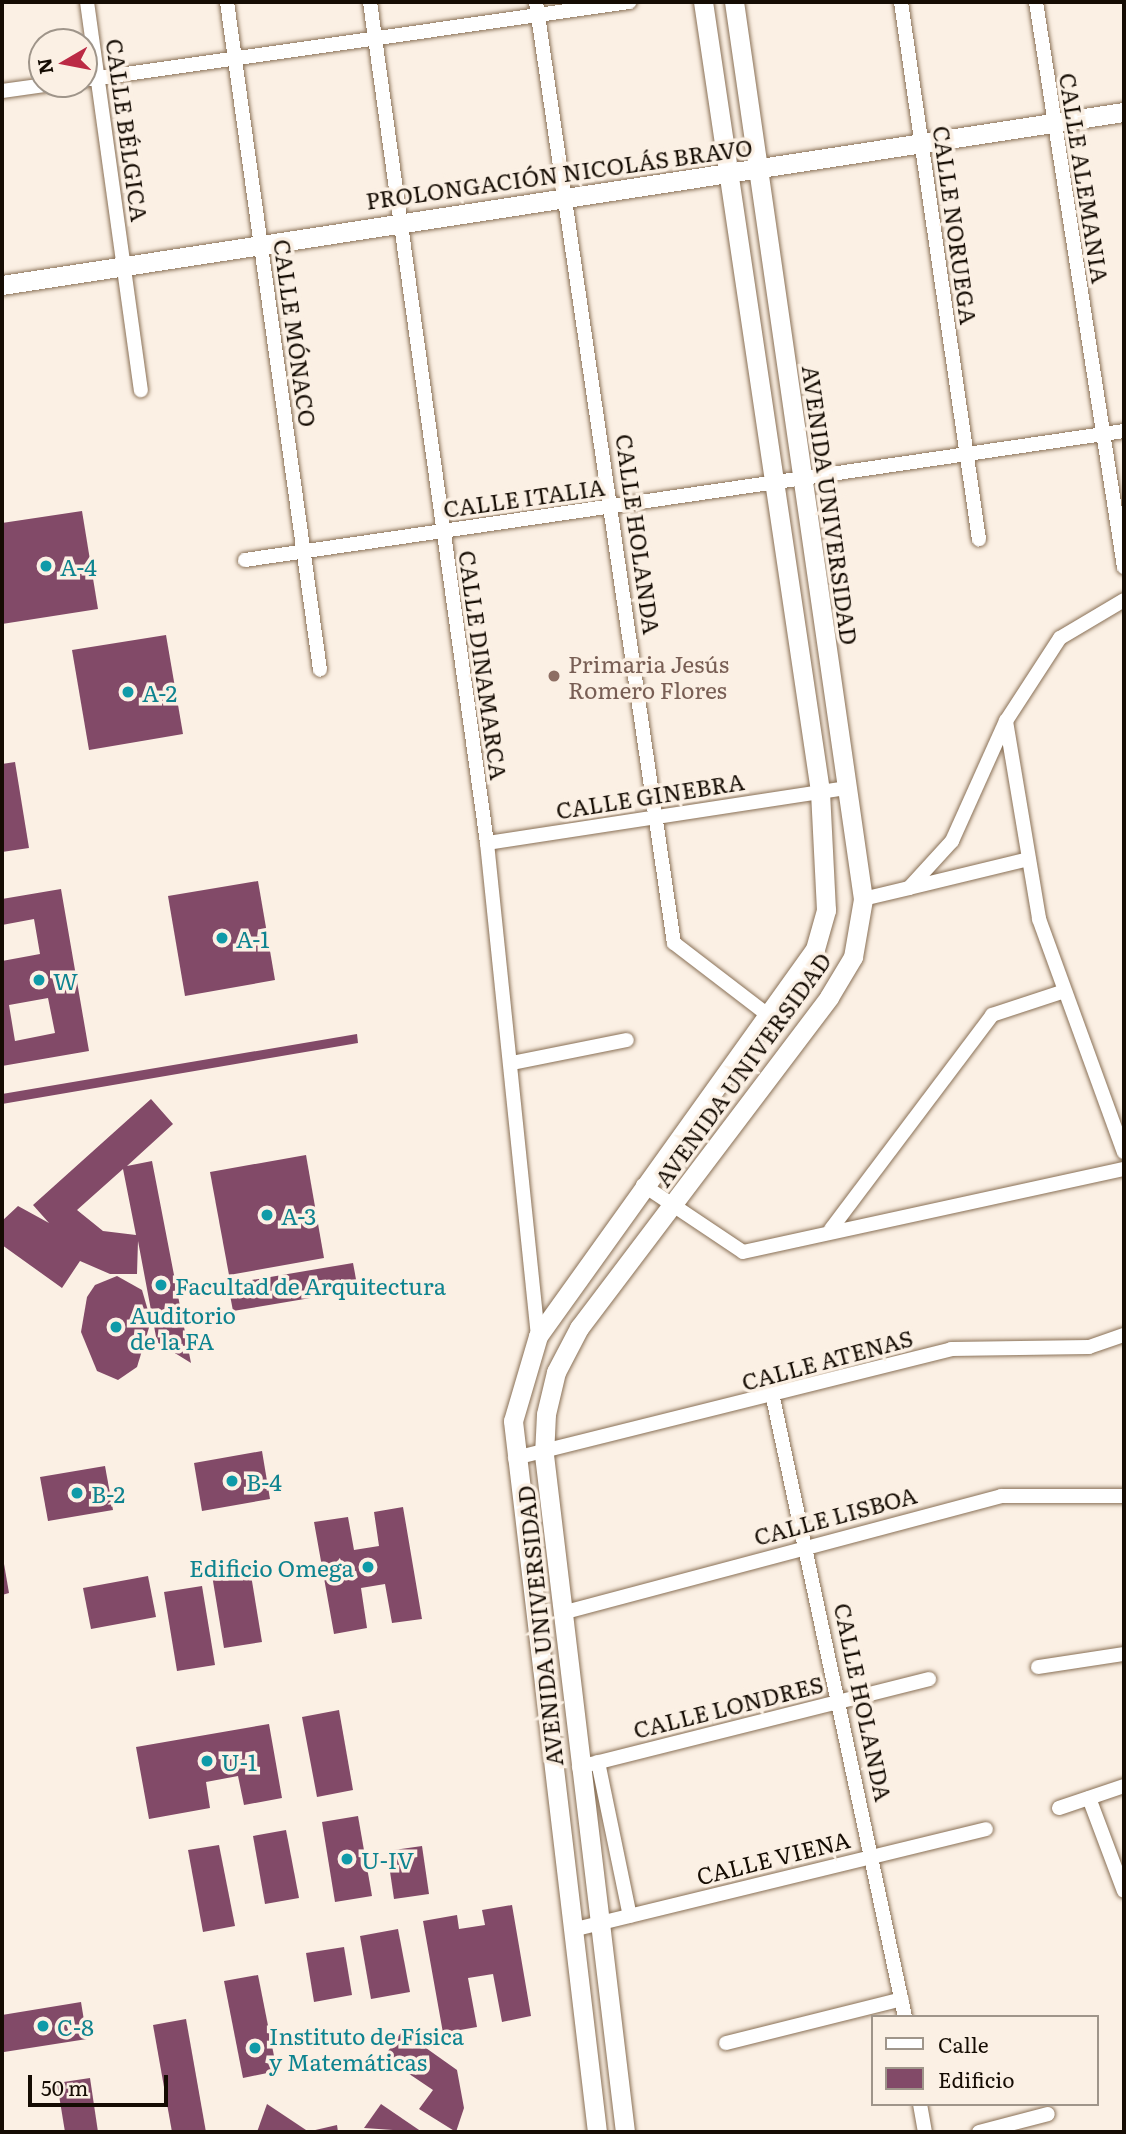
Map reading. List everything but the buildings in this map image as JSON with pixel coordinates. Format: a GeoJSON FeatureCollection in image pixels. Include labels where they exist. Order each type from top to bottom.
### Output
{"type":"FeatureCollection","features":[{"type":"Feature","properties":{"kind":"street","name":"CALLE BÉLGICA"},"geometry":{"type":"LineString","coordinates":[[87,2],[88,28]]}},
{"type":"Feature","properties":{"kind":"street","name":"CALLE MÓNACO"},"geometry":{"type":"LineString","coordinates":[[227,2],[320,670]]}},
{"type":"Feature","properties":{"kind":"street","name":"CALLE DINAMARCA"},"geometry":{"type":"LineString","coordinates":[[370,2],[487,843],[512,1063],[538,1336]]}},
{"type":"Feature","properties":{"kind":"street"},"geometry":{"type":"LineString","coordinates":[[98,78],[375,36],[537,8],[629,2]]}},
{"type":"Feature","properties":{"kind":"street","name":"AVENIDA UNIVERSIDAD"},"geometry":{"type":"LineString","coordinates":[[597,2132],[515,1458],[513,1421],[538,1336],[643,1185],[769,1016],[815,949],[827,910],[820,791],[726,172],[703,2]]}},
{"type":"Feature","properties":{"kind":"street","name":"AVENIDA UNIVERSIDAD"},"geometry":{"type":"LineString","coordinates":[[625,2132],[601,1923],[588,1765],[562,1613],[544,1455],[555,1372],[579,1328],[829,997],[853,957],[863,899],[734,2]]}},
{"type":"Feature","properties":{"kind":"street","name":"CALLE NORUEGA"},"geometry":{"type":"LineString","coordinates":[[901,2],[979,539]]}},
{"type":"Feature","properties":{"kind":"street","name":"CALLE ALEMANIA"},"geometry":{"type":"LineString","coordinates":[[1036,2],[1051,124],[1124,568]]}},
{"type":"Feature","properties":{"kind":"street","name":"CALLE HOLANDA"},"geometry":{"type":"LineString","coordinates":[[537,8],[674,943],[769,1016]]}},
{"type":"Feature","properties":{"kind":"street"},"geometry":{"type":"LineString","coordinates":[[2,90],[28,87]]}},
{"type":"Feature","properties":{"kind":"street","name":"CALLE BÉLGICA"},"geometry":{"type":"LineString","coordinates":[[94,98],[124,265],[141,390]]}},
{"type":"Feature","properties":{"kind":"street","name":"PROLONGACIÓN NICOLÁS BRAVO"},"geometry":{"type":"LineString","coordinates":[[2,285],[401,220],[1124,112]]}},
{"type":"Feature","properties":{"kind":"street","name":"CALLE ITALIA"},"geometry":{"type":"LineString","coordinates":[[245,560],[1124,431]]}},
{"type":"Feature","properties":{"kind":"street"},"geometry":{"type":"LineString","coordinates":[[909,888],[952,841],[1006,721],[1060,638],[1124,600]]}},
{"type":"Feature","properties":{"kind":"street"},"geometry":{"type":"LineString","coordinates":[[1006,721],[1025,860],[1062,992],[1124,1152]]}},
{"type":"Feature","properties":{"kind":"street","name":"CALLE GINEBRA"},"geometry":{"type":"LineString","coordinates":[[487,843],[847,788]]}},
{"type":"Feature","properties":{"kind":"street"},"geometry":{"type":"LineString","coordinates":[[863,899],[1025,860]]}},
{"type":"Feature","properties":{"kind":"street"},"geometry":{"type":"LineString","coordinates":[[831,1229],[992,1016],[1062,992]]}},
{"type":"Feature","properties":{"kind":"street"},"geometry":{"type":"LineString","coordinates":[[512,1063],[627,1041]]}},
{"type":"Feature","properties":{"kind":"street"},"geometry":{"type":"LineString","coordinates":[[643,1185],[743,1252],[831,1229],[1124,1169]]}},
{"type":"Feature","properties":{"kind":"street","name":"CALLE ATENAS"},"geometry":{"type":"LineString","coordinates":[[515,1458],[544,1455],[772,1398],[951,1349],[1089,1347],[1124,1335]]}},
{"type":"Feature","properties":{"kind":"street","name":"CALLE HOLANDA"},"geometry":{"type":"LineString","coordinates":[[772,1398],[875,1856],[905,2015]]}},
{"type":"Feature","properties":{"kind":"street","name":"CALLE LISBOA"},"geometry":{"type":"LineString","coordinates":[[562,1613],[806,1545],[1001,1496],[1124,1496]]}},
{"type":"Feature","properties":{"kind":"street"},"geometry":{"type":"LineString","coordinates":[[1038,1667],[1124,1654]]}},
{"type":"Feature","properties":{"kind":"street","name":"CALLE LONDRES"},"geometry":{"type":"LineString","coordinates":[[588,1765],[929,1679]]}},
{"type":"Feature","properties":{"kind":"street","name":"AVENIDA UNIVERSIDAD"},"geometry":{"type":"LineString","coordinates":[[588,1765],[630,1916]]}},
{"type":"Feature","properties":{"kind":"street"},"geometry":{"type":"LineString","coordinates":[[1059,1808],[1124,1786]]}},
{"type":"Feature","properties":{"kind":"street"},"geometry":{"type":"LineString","coordinates":[[1089,1798],[1124,1891]]}},
{"type":"Feature","properties":{"kind":"street","name":"CALLE VIENA"},"geometry":{"type":"LineString","coordinates":[[572,1930],[986,1829]]}},
{"type":"Feature","properties":{"kind":"street"},"geometry":{"type":"LineString","coordinates":[[726,2043],[902,1999]]}},
{"type":"Feature","properties":{"kind":"street"},"geometry":{"type":"LineString","coordinates":[[920,2106],[925,2132]]}},
{"type":"Feature","properties":{"kind":"street"},"geometry":{"type":"LineString","coordinates":[[979,2132],[1048,2114]]}},
{"type":"Feature","properties":{"kind":"place","name":"A-4"},"geometry":{"type":"Point","coordinates":[46,566]}},
{"type":"Feature","properties":{"kind":"place","name":"Primaria Jesús Romero Flores"},"geometry":{"type":"Point","coordinates":[554,676]}},
{"type":"Feature","properties":{"kind":"place","name":"A-2"},"geometry":{"type":"Point","coordinates":[128,692]}},
{"type":"Feature","properties":{"kind":"place","name":"A-1"},"geometry":{"type":"Point","coordinates":[222,938]}},
{"type":"Feature","properties":{"kind":"place","name":"W"},"geometry":{"type":"Point","coordinates":[39,980]}},
{"type":"Feature","properties":{"kind":"place","name":"A-3"},"geometry":{"type":"Point","coordinates":[267,1215]}},
{"type":"Feature","properties":{"kind":"place","name":"Facultad de Arquitectura"},"geometry":{"type":"Point","coordinates":[161,1285]}},
{"type":"Feature","properties":{"kind":"place","name":"Auditorio de la FA"},"geometry":{"type":"Point","coordinates":[116,1327]}},
{"type":"Feature","properties":{"kind":"place","name":"B-4"},"geometry":{"type":"Point","coordinates":[232,1481]}},
{"type":"Feature","properties":{"kind":"place","name":"B-2"},"geometry":{"type":"Point","coordinates":[77,1493]}},
{"type":"Feature","properties":{"kind":"place","name":"Edificio Omega"},"geometry":{"type":"Point","coordinates":[368,1567]}},
{"type":"Feature","properties":{"kind":"place","name":"U-1"},"geometry":{"type":"Point","coordinates":[207,1761]}},
{"type":"Feature","properties":{"kind":"place","name":"U-IV"},"geometry":{"type":"Point","coordinates":[347,1859]}},
{"type":"Feature","properties":{"kind":"place","name":"C-8"},"geometry":{"type":"Point","coordinates":[43,2026]}},
{"type":"Feature","properties":{"kind":"place","name":"Instituto de Física y Matemáticas"},"geometry":{"type":"Point","coordinates":[255,2048]}}]}
